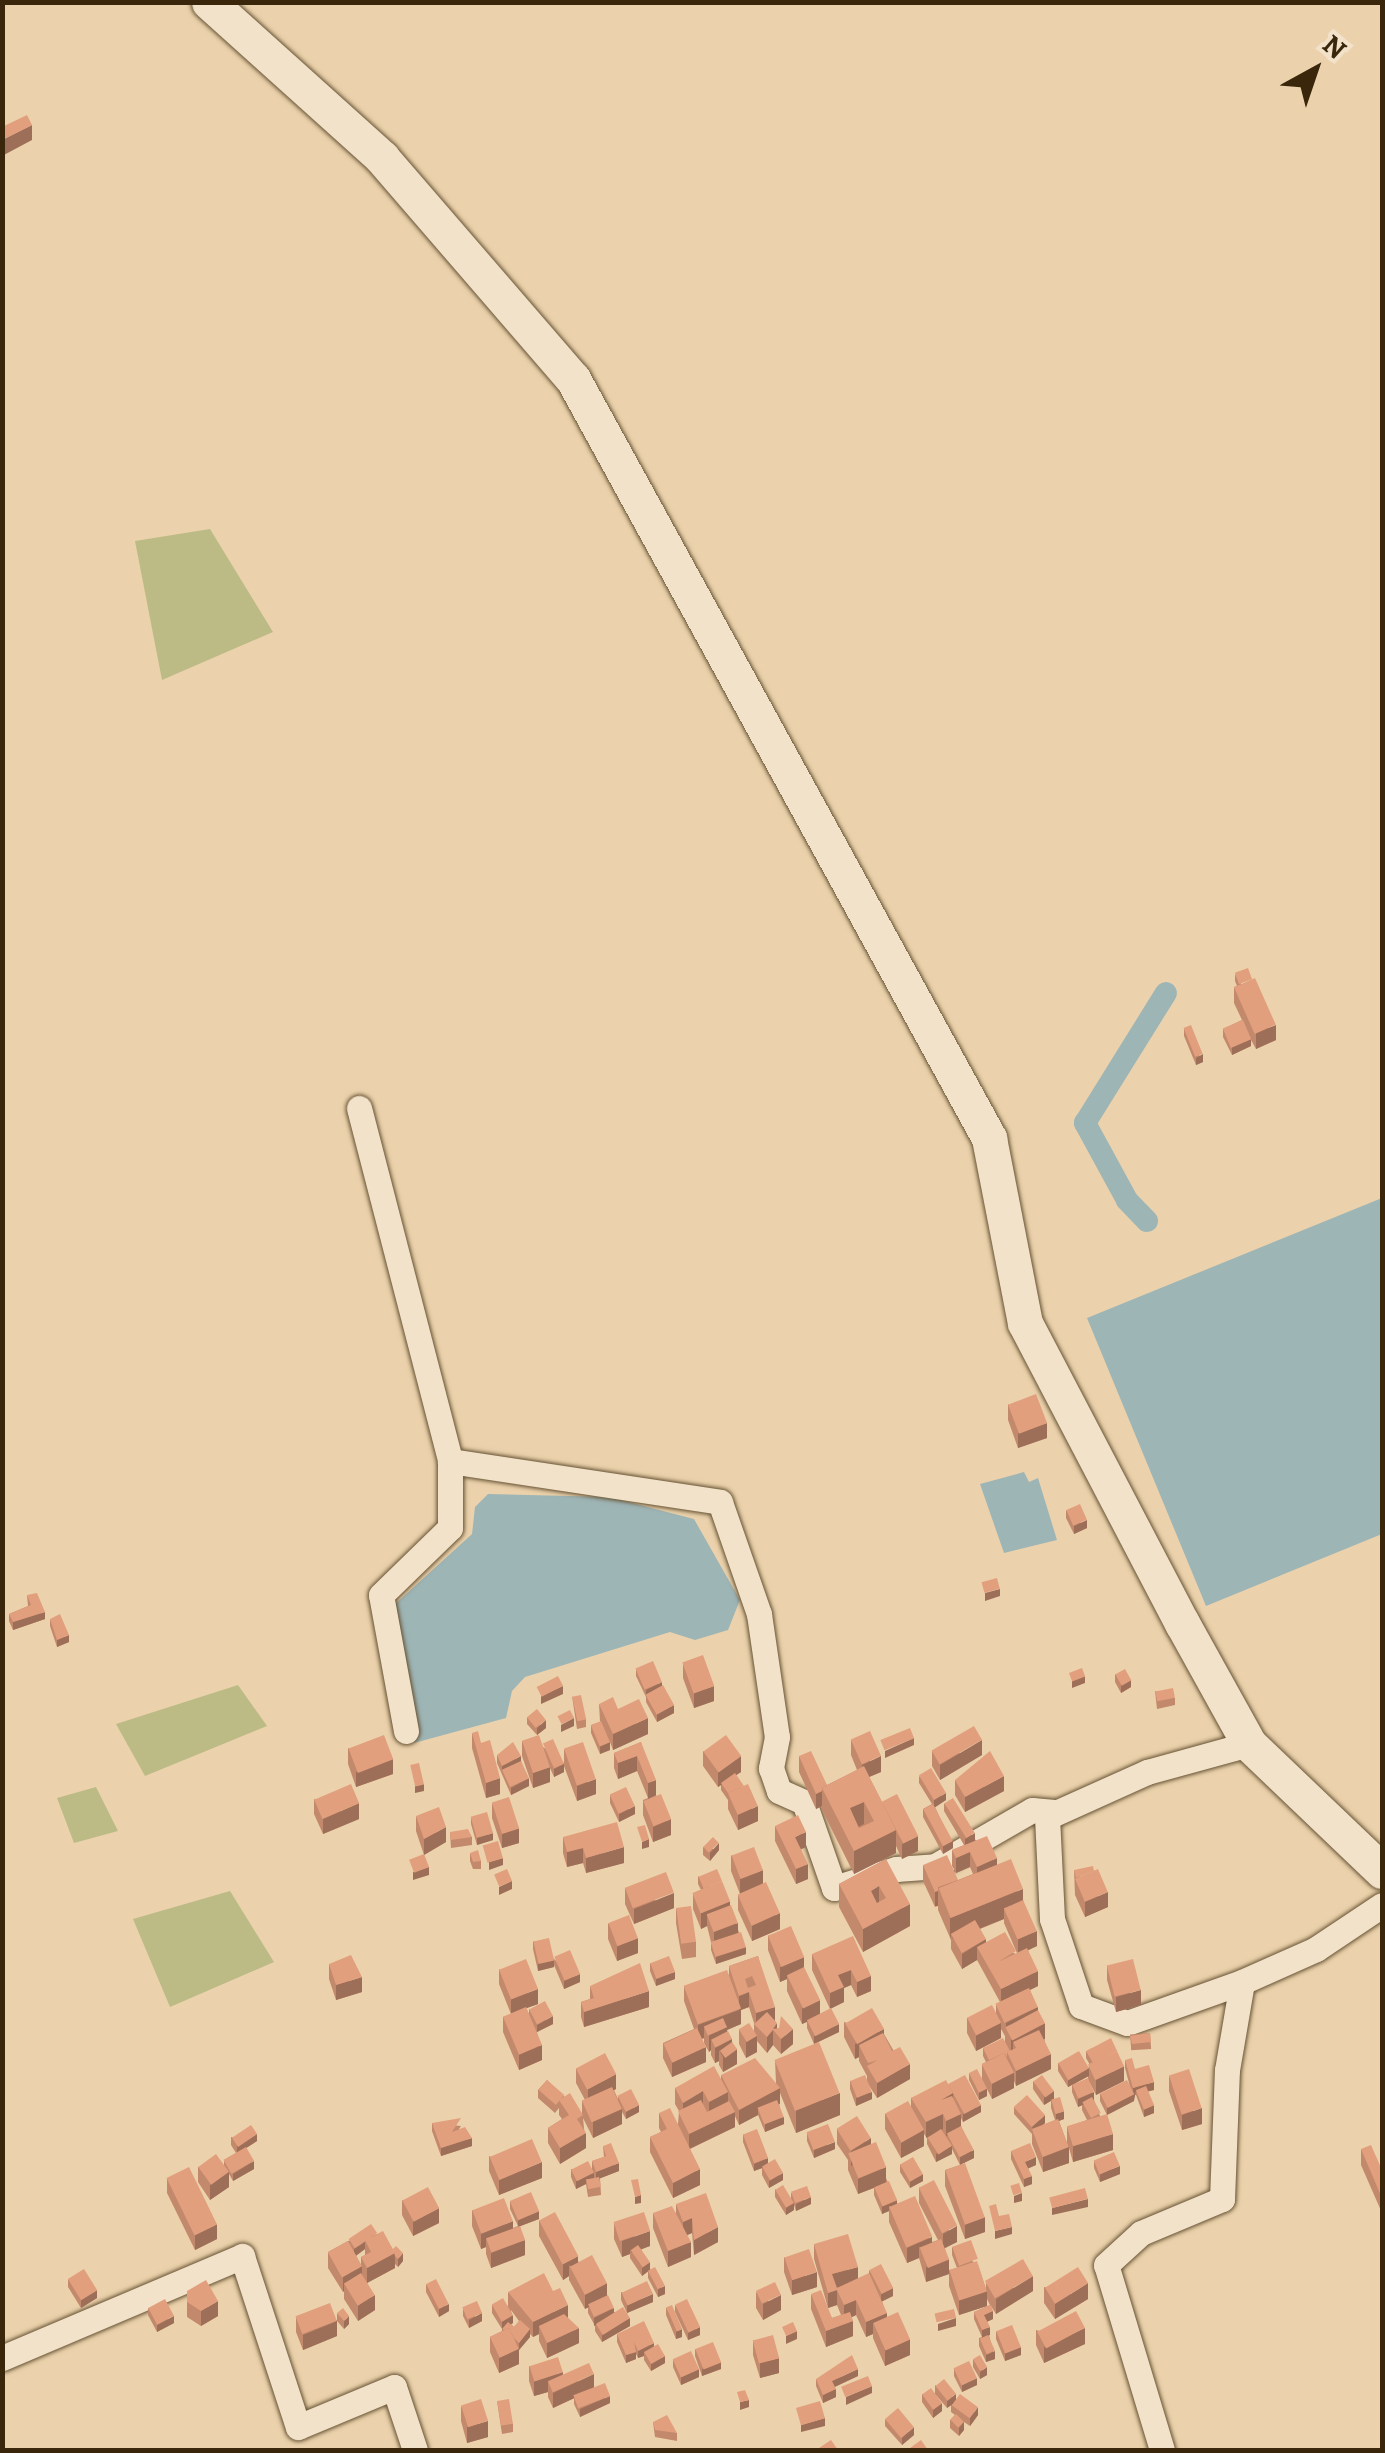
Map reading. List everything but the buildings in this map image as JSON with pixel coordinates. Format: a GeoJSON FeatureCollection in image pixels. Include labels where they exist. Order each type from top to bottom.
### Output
{"type":"FeatureCollection","features":[{"type":"Feature","properties":{"kind":"street"},"geometry":{"type":"LineString","coordinates":[[210,2],[382,158],[573,379],[989,1138],[1025,1323],[1249,1744],[1382,1871]]}},
{"type":"Feature","properties":{"kind":"street"},"geometry":{"type":"LineString","coordinates":[[359,1108],[450,1461],[450,1528],[381,1595],[406,1730]]}},
{"type":"Feature","properties":{"kind":"street"},"geometry":{"type":"LineString","coordinates":[[450,1461],[720,1502],[759,1614],[776,1737],[770,1768],[779,1791],[804,1802],[834,1888],[896,1869],[935,1866],[1032,1810],[1057,1812]]}},
{"type":"Feature","properties":{"kind":"street"},"geometry":{"type":"LineString","coordinates":[[1249,1744],[1147,1772],[1047,1817],[1052,1919],[1081,2006],[1127,2023],[1242,1982],[1316,1950],[1382,1905]]}},
{"type":"Feature","properties":{"kind":"street"},"geometry":{"type":"LineString","coordinates":[[1162,2450],[1106,2265],[1141,2234],[1222,2199],[1227,2070],[1242,1982]]}},
{"type":"Feature","properties":{"kind":"street"},"geometry":{"type":"LineString","coordinates":[[2,2358],[242,2256],[298,2428],[394,2388],[416,2450]]}},
{"type":"Feature","properties":{"kind":"shaded area"},"geometry":{"type":"Polygon","coordinates":[[[210,529],[273,632],[162,680],[135,541],[210,529]]]}},
{"type":"Feature","properties":{"kind":"shaded area"},"geometry":{"type":"Polygon","coordinates":[[[238,1685],[267,1726],[145,1776],[116,1724],[238,1685]]]}},
{"type":"Feature","properties":{"kind":"shaded area"},"geometry":{"type":"Polygon","coordinates":[[[96,1787],[118,1831],[74,1843],[57,1798],[96,1787]]]}},
{"type":"Feature","properties":{"kind":"shaded area"},"geometry":{"type":"Polygon","coordinates":[[[230,1891],[274,1962],[170,2007],[133,1919],[230,1891]]]}},
{"type":"Feature","properties":{"kind":"water"},"geometry":{"type":"Polygon","coordinates":[[[1382,1198],[1382,1534],[1206,1606],[1087,1318],[1382,1198]]]}},
{"type":"Feature","properties":{"kind":"water"},"geometry":{"type":"Polygon","coordinates":[[[1024,1472],[1029,1482],[1038,1478],[1057,1540],[1004,1553],[980,1484],[1024,1472]]]}},
{"type":"Feature","properties":{"kind":"water"},"geometry":{"type":"Polygon","coordinates":[[[488,1494],[609,1497],[694,1519],[740,1600],[728,1630],[695,1640],[670,1632],[525,1677],[512,1691],[506,1718],[414,1743],[393,1606],[472,1534],[475,1507],[488,1494]]]}},
{"type":"Feature","properties":{"kind":"waterway"},"geometry":{"type":"LineString","coordinates":[[1147,1221],[1127,1200],[1085,1123],[1166,993]]}}]}
